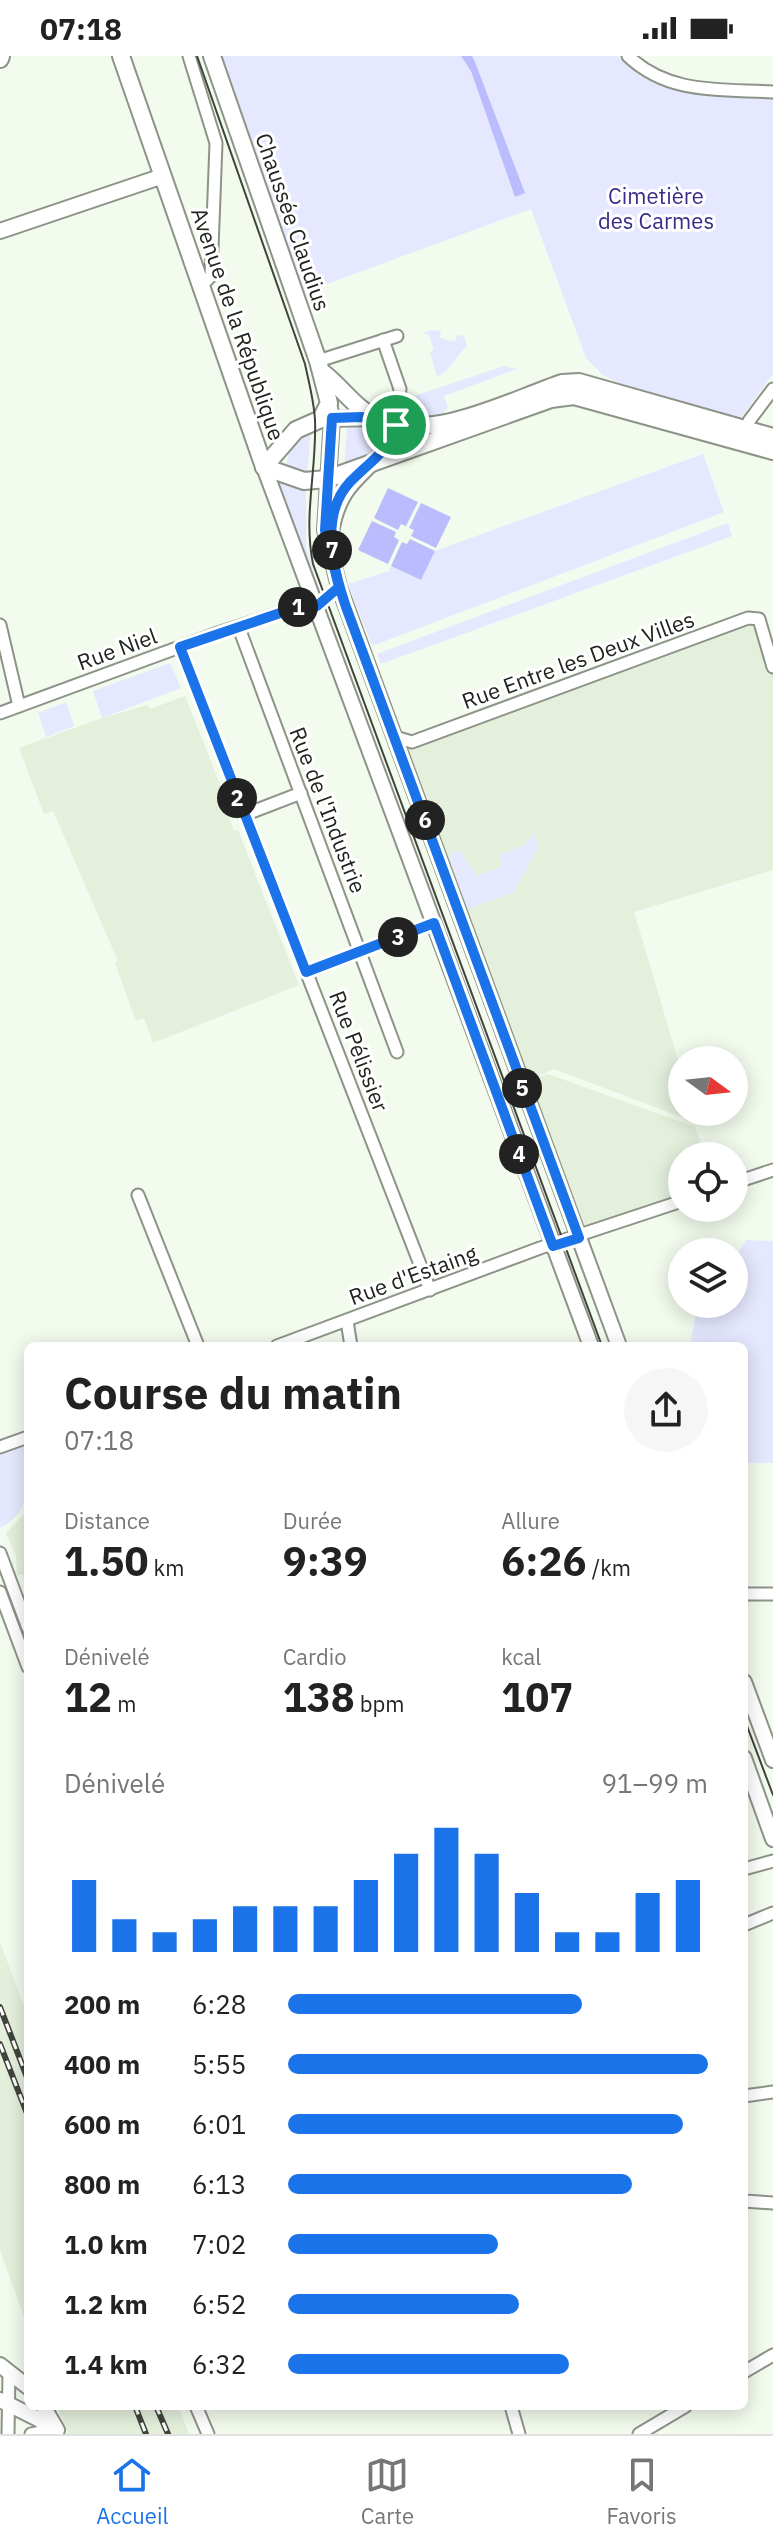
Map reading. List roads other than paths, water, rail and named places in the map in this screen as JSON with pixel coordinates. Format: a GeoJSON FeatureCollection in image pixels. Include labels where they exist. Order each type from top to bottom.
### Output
{"type":"FeatureCollection","features":[{"type":"Feature","properties":{"kind":"main road","name":"Avenue de la République"},"geometry":{"type":"LineString","coordinates":[[121,56],[264,467],[558,1245],[590,1342]]}},
{"type":"Feature","properties":{"kind":"main road","name":"Chaussée Claudius"},"geometry":{"type":"LineString","coordinates":[[212,56],[320,366],[327,413]]}},
{"type":"Feature","properties":{"kind":"main road"},"geometry":{"type":"LineString","coordinates":[[0,231],[163,176]]}},
{"type":"Feature","properties":{"kind":"main road"},"geometry":{"type":"LineString","coordinates":[[320,366],[376,418]]}},
{"type":"Feature","properties":{"kind":"main road"},"geometry":{"type":"LineString","coordinates":[[773,437],[745,436],[574,396],[551,399],[327,479],[304,481],[264,467],[296,430],[327,413],[376,418],[396,425],[416,427],[449,423],[562,383],[579,382],[745,436],[773,451]]}},
{"type":"Feature","properties":{"kind":"main road"},"geometry":{"type":"LineString","coordinates":[[327,413],[330,436],[325,530],[339,587],[618,1342]]}},
{"type":"Feature","properties":{"kind":"main road"},"geometry":{"type":"LineString","coordinates":[[330,541],[338,505],[347,486],[388,446],[396,425]]}},
{"type":"Feature","properties":{"kind":"main road"},"geometry":{"type":"LineString","coordinates":[[748,1693],[773,1760]]}},
{"type":"Feature","properties":{"kind":"main road"},"geometry":{"type":"LineString","coordinates":[[748,1769],[773,1839]]}},
{"type":"Feature","properties":{"kind":"main road"},"geometry":{"type":"LineString","coordinates":[[5,2368],[24,2384]]}},
{"type":"Feature","properties":{"kind":"main road"},"geometry":{"type":"LineString","coordinates":[[5,2403],[40,2420],[55,2433]]}},
{"type":"Feature","properties":{"kind":"main road"},"geometry":{"type":"LineString","coordinates":[[45,2410],[55,2433]]}},
{"type":"Feature","properties":{"kind":"street"},"geometry":{"type":"LineString","coordinates":[[189,56],[216,143],[211,276],[202,285]]}},
{"type":"Feature","properties":{"kind":"street"},"geometry":{"type":"LineString","coordinates":[[628,56],[646,73],[680,87],[773,92]]}},
{"type":"Feature","properties":{"kind":"street"},"geometry":{"type":"LineString","coordinates":[[320,366],[397,336]]}},
{"type":"Feature","properties":{"kind":"street"},"geometry":{"type":"LineString","coordinates":[[383,340],[400,389],[396,425]]}},
{"type":"Feature","properties":{"kind":"street"},"geometry":{"type":"LineString","coordinates":[[745,436],[773,389]]}},
{"type":"Feature","properties":{"kind":"street"},"geometry":{"type":"LineString","coordinates":[[295,608],[304,598],[308,586]]}},
{"type":"Feature","properties":{"kind":"street"},"geometry":{"type":"LineString","coordinates":[[317,606],[339,587]]}},
{"type":"Feature","properties":{"kind":"street","name":"Rue Niel"},"geometry":{"type":"LineString","coordinates":[[0,713],[295,608],[317,606]]}},
{"type":"Feature","properties":{"kind":"street","name":"Rue Entre les Deux Villes"},"geometry":{"type":"LineString","coordinates":[[412,742],[748,618],[759,619],[773,667]]}},
{"type":"Feature","properties":{"kind":"street"},"geometry":{"type":"LineString","coordinates":[[0,625],[19,706]]}},
{"type":"Feature","properties":{"kind":"street","name":"Rue de l'Industrie"},"geometry":{"type":"LineString","coordinates":[[239,628],[397,1052]]}},
{"type":"Feature","properties":{"kind":"street","name":"Rue Pélissier"},"geometry":{"type":"LineString","coordinates":[[180,647],[430,1290]]}},
{"type":"Feature","properties":{"kind":"street"},"geometry":{"type":"LineString","coordinates":[[395,737],[412,742],[403,760]]}},
{"type":"Feature","properties":{"kind":"street"},"geometry":{"type":"LineString","coordinates":[[244,815],[301,793]]}},
{"type":"Feature","properties":{"kind":"street"},"geometry":{"type":"LineString","coordinates":[[306,972],[434,923]]}},
{"type":"Feature","properties":{"kind":"street"},"geometry":{"type":"LineString","coordinates":[[748,1178],[773,1170]]}},
{"type":"Feature","properties":{"kind":"street"},"geometry":{"type":"LineString","coordinates":[[138,1195],[196,1342]]}},
{"type":"Feature","properties":{"kind":"street","name":"Rue d'Estaing"},"geometry":{"type":"LineString","coordinates":[[288,1342],[668,1206]]}},
{"type":"Feature","properties":{"kind":"street"},"geometry":{"type":"LineString","coordinates":[[347,1321],[350,1342]]}},
{"type":"Feature","properties":{"kind":"street"},"geometry":{"type":"LineString","coordinates":[[0,1447],[24,1438]]}},
{"type":"Feature","properties":{"kind":"street"},"geometry":{"type":"LineString","coordinates":[[0,1553],[24,1617]]}},
{"type":"Feature","properties":{"kind":"street"},"geometry":{"type":"LineString","coordinates":[[0,1592],[24,1656]]}},
{"type":"Feature","properties":{"kind":"street"},"geometry":{"type":"LineString","coordinates":[[748,1594],[773,1594]]}},
{"type":"Feature","properties":{"kind":"street"},"geometry":{"type":"LineString","coordinates":[[748,1868],[773,1861]]}},
{"type":"Feature","properties":{"kind":"street"},"geometry":{"type":"LineString","coordinates":[[748,1923],[773,1913]]}},
{"type":"Feature","properties":{"kind":"street"},"geometry":{"type":"LineString","coordinates":[[748,2095],[773,2092]]}},
{"type":"Feature","properties":{"kind":"street"},"geometry":{"type":"LineString","coordinates":[[748,2201],[773,2203]]}},
{"type":"Feature","properties":{"kind":"street"},"geometry":{"type":"LineString","coordinates":[[748,2370],[773,2355]]}},
{"type":"Feature","properties":{"kind":"street"},"geometry":{"type":"LineString","coordinates":[[5,2368],[8,2434]]}},
{"type":"Feature","properties":{"kind":"street"},"geometry":{"type":"LineString","coordinates":[[198,2410],[208,2434]]}},
{"type":"Feature","properties":{"kind":"street"},"geometry":{"type":"LineString","coordinates":[[512,2410],[519,2434]]}},
{"type":"Feature","properties":{"kind":"street"},"geometry":{"type":"LineString","coordinates":[[639,2434],[679,2410]]}},
{"type":"Feature","properties":{"kind":"street"},"geometry":{"type":"LineString","coordinates":[[31,2434],[55,2433]]}},
{"type":"Feature","properties":{"kind":"water"},"geometry":{"type":"Polygon","coordinates":[[[461,56],[472,56],[475,62],[525,193],[515,197],[471,71],[461,56]]]}},
{"type":"Feature","properties":{"kind":"water"},"geometry":{"type":"Polygon","coordinates":[[[388,488],[418,502],[406,526],[401,524],[398,530],[374,518],[388,488]]]}},
{"type":"Feature","properties":{"kind":"water"},"geometry":{"type":"Polygon","coordinates":[[[421,503],[451,517],[436,548],[411,536],[414,530],[409,528],[421,503]]]}},
{"type":"Feature","properties":{"kind":"water"},"geometry":{"type":"Polygon","coordinates":[[[372,521],[396,532],[394,537],[399,540],[388,564],[358,550],[372,521]]]}},
{"type":"Feature","properties":{"kind":"water"},"geometry":{"type":"Polygon","coordinates":[[[410,539],[435,551],[421,580],[391,566],[402,542],[407,544],[410,539]]]}},
{"type":"Feature","properties":{"kind":"tram line"},"geometry":{"type":"LineString","coordinates":[[197,56],[305,364],[315,420],[309,528],[313,564],[601,1342]]}},
{"type":"Feature","properties":{"kind":"tram line"},"geometry":{"type":"LineString","coordinates":[[748,1729],[773,1795]]}},
{"type":"Feature","properties":{"kind":"railway"},"geometry":{"type":"LineString","coordinates":[[0,2007],[24,2070]]}},
{"type":"Feature","properties":{"kind":"railway"},"geometry":{"type":"LineString","coordinates":[[0,2044],[24,2106]]}},
{"type":"Feature","properties":{"kind":"railway"},"geometry":{"type":"LineString","coordinates":[[137,2410],[146,2434]]}},
{"type":"Feature","properties":{"kind":"railway"},"geometry":{"type":"LineString","coordinates":[[158,2410],[168,2434]]}},
{"type":"Feature","properties":{"kind":"park label","name":"Cimetière des Carmes"},"geometry":{"type":"Point","coordinates":[656,208]}}]}
